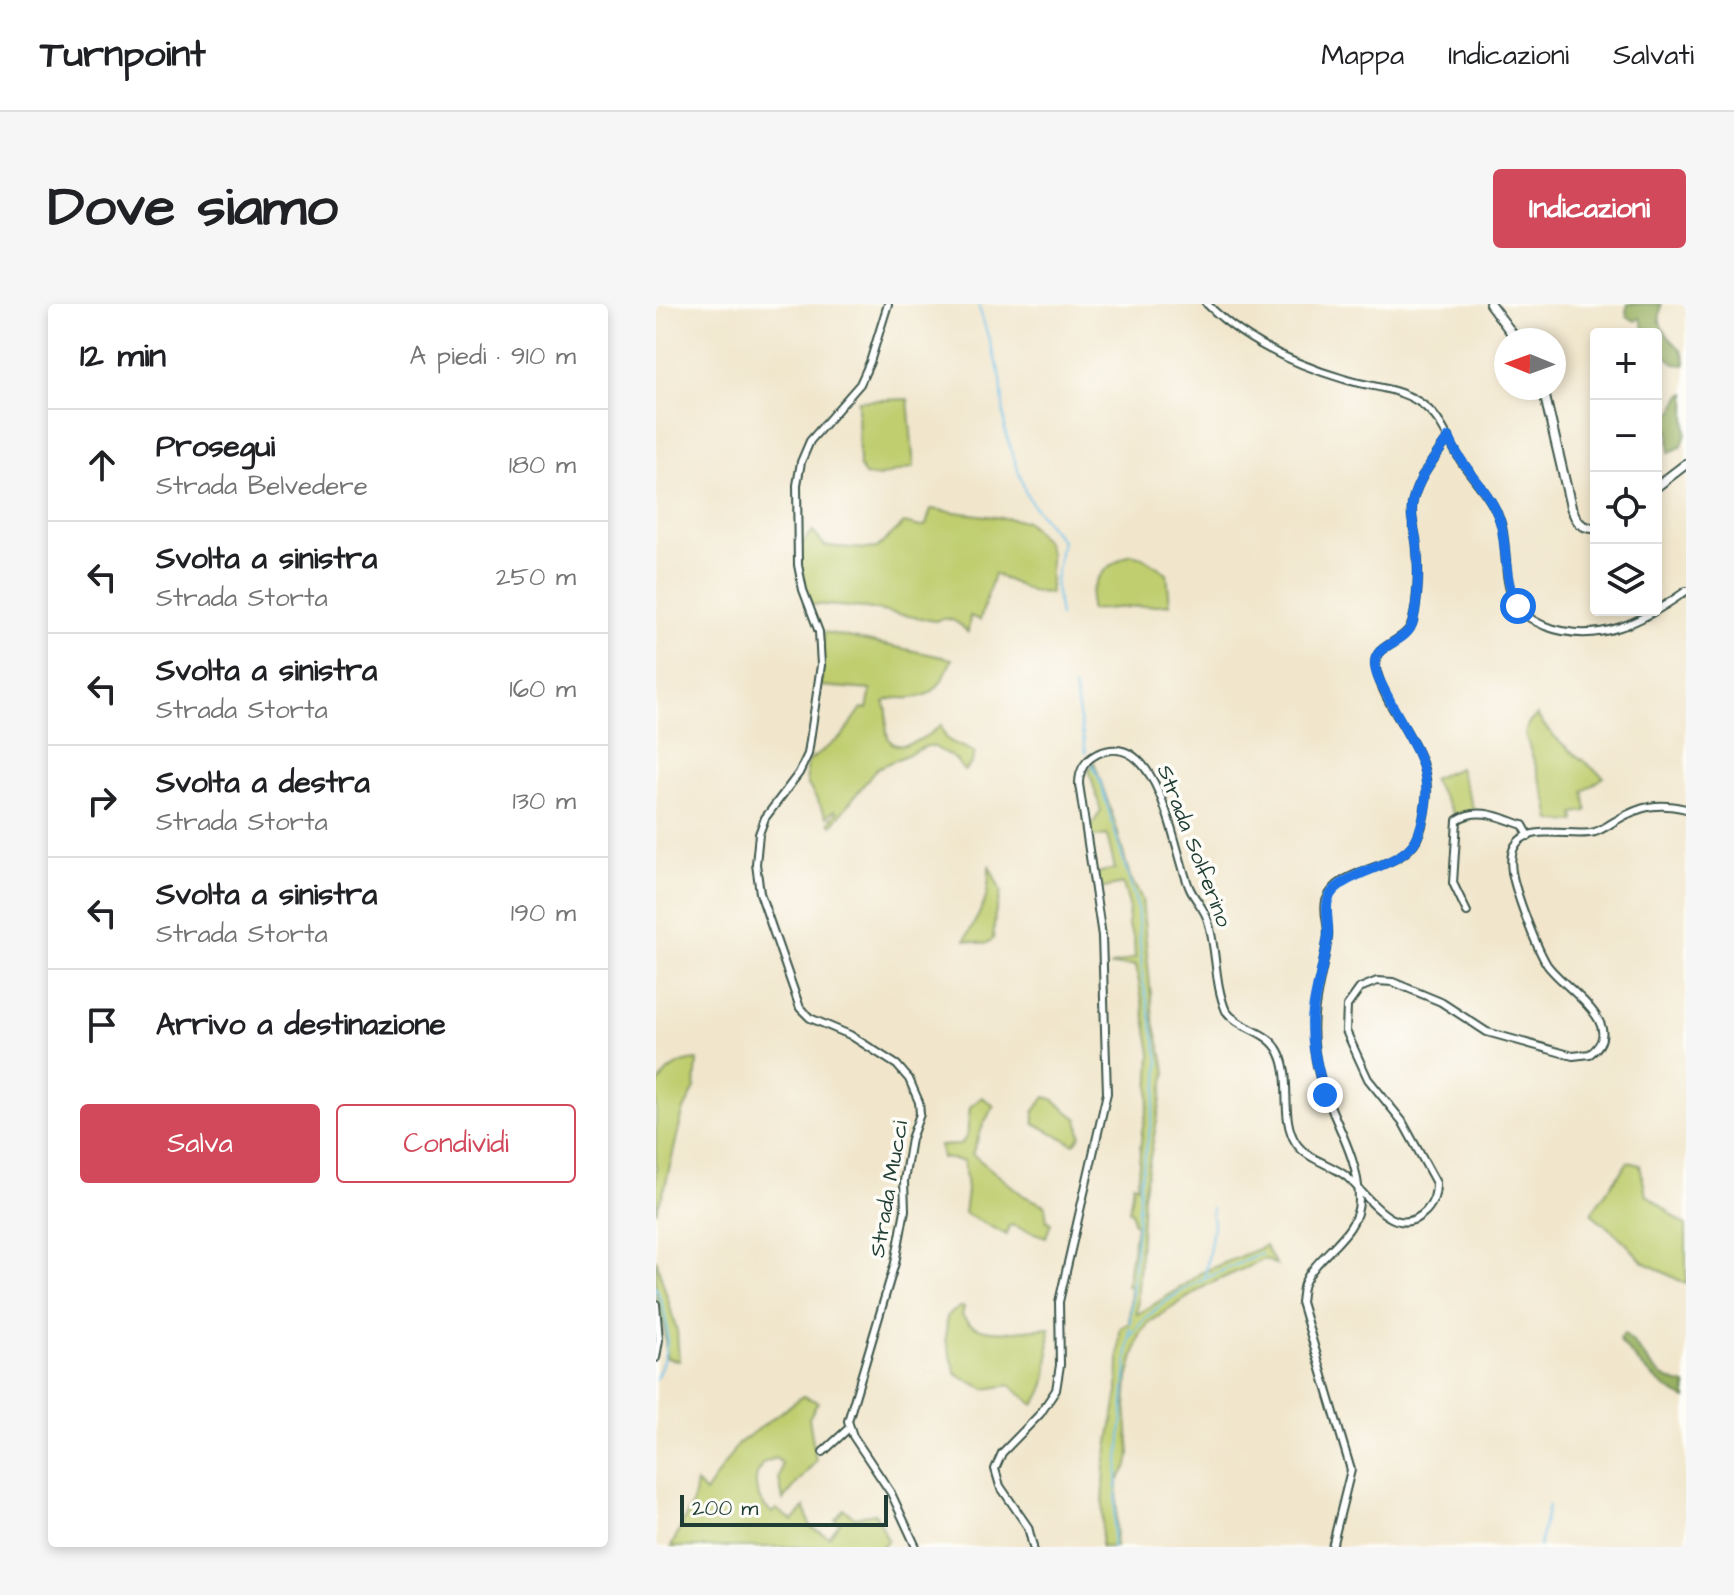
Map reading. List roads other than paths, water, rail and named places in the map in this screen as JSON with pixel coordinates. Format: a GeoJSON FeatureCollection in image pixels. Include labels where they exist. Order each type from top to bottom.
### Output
{"type":"FeatureCollection","features":[{"type":"Feature","properties":{"kind":"main road"},"geometry":{"type":"LineString","coordinates":[[1490,304],[1508,328]]}},
{"type":"Feature","properties":{"kind":"main road"},"geometry":{"type":"LineString","coordinates":[[1546,400],[1571,507],[1579,524],[1590,527]]}},
{"type":"Feature","properties":{"kind":"main road"},"geometry":{"type":"LineString","coordinates":[[1662,482],[1686,464]]}},
{"type":"Feature","properties":{"kind":"street","name":"Strada Mucci"},"geometry":{"type":"LineString","coordinates":[[849,1428],[850,1409],[895,1263],[905,1210],[904,1181],[912,1136],[920,1114],[919,1102],[909,1079],[897,1065],[850,1035],[810,1018],[800,1008],[760,893],[756,864],[759,834],[765,818],[806,761],[820,672],[821,640],[803,590],[798,565],[796,506],[801,462],[810,441],[860,384],[888,304]]}},
{"type":"Feature","properties":{"kind":"street"},"geometry":{"type":"LineString","coordinates":[[1207,304],[1241,335],[1271,351],[1318,370],[1400,393],[1418,401],[1437,418],[1459,458],[1493,503],[1502,529],[1514,600],[1534,620],[1572,632],[1607,632],[1639,620],[1686,591]]}},
{"type":"Feature","properties":{"kind":"street"},"geometry":{"type":"LineString","coordinates":[[1332,1547],[1350,1477],[1350,1461],[1301,1302],[1304,1285],[1326,1253],[1356,1221],[1358,1189],[1347,1140],[1325,1095],[1318,1071],[1312,1015],[1328,935],[1327,899],[1341,883],[1410,850],[1418,837],[1423,818],[1427,798],[1425,765],[1392,706],[1375,664],[1381,649],[1407,634],[1413,622],[1417,548],[1412,520],[1413,496],[1449,437]]}},
{"type":"Feature","properties":{"kind":"street","name":"Strada Solferino"},"geometry":{"type":"LineString","coordinates":[[1033,1547],[1028,1527],[1000,1486],[995,1469],[1002,1453],[1040,1414],[1056,1390],[1060,1365],[1059,1302],[1107,1093],[1102,936],[1079,784],[1084,765],[1095,755],[1119,751],[1135,757],[1148,768],[1190,889],[1207,917],[1226,1011],[1278,1049],[1283,1063],[1286,1105],[1293,1139],[1307,1154],[1346,1176],[1383,1215],[1395,1219],[1409,1220],[1421,1215],[1431,1206],[1436,1193],[1432,1173],[1402,1121],[1368,1079],[1346,1031],[1347,1006],[1360,988],[1377,981],[1393,982],[1441,1002],[1487,1032],[1573,1056],[1590,1054],[1600,1044],[1599,1020],[1588,1003],[1546,964],[1514,881],[1512,854],[1520,841],[1529,836]]}},
{"type":"Feature","properties":{"kind":"street"},"geometry":{"type":"LineString","coordinates":[[1467,912],[1453,883],[1457,820],[1468,814],[1483,813],[1523,825],[1529,836],[1551,831],[1596,832],[1633,810],[1649,805],[1686,809]]}},
{"type":"Feature","properties":{"kind":"street"},"geometry":{"type":"LineString","coordinates":[[656,1304],[659,1340],[656,1358]]}},
{"type":"Feature","properties":{"kind":"street"},"geometry":{"type":"LineString","coordinates":[[823,1452],[849,1428],[891,1493],[916,1547]]}},
{"type":"Feature","properties":{"kind":"waterway"},"geometry":{"type":"LineString","coordinates":[[978,304],[1001,378],[1005,431],[1025,491],[1062,541],[1055,581],[1060,617]]}},
{"type":"Feature","properties":{"kind":"waterway"},"geometry":{"type":"LineString","coordinates":[[1074,687],[1086,753]]}},
{"type":"Feature","properties":{"kind":"waterway"},"geometry":{"type":"LineString","coordinates":[[1092,763],[1137,906],[1143,981],[1159,1060],[1158,1083],[1140,1183],[1130,1323]]}},
{"type":"Feature","properties":{"kind":"waterway"},"geometry":{"type":"LineString","coordinates":[[1205,1277],[1213,1228],[1212,1208]]}},
{"type":"Feature","properties":{"kind":"waterway"},"geometry":{"type":"LineString","coordinates":[[1130,1338],[1156,1309],[1172,1297],[1261,1254]]}},
{"type":"Feature","properties":{"kind":"waterway"},"geometry":{"type":"LineString","coordinates":[[656,1287],[667,1333],[665,1355],[656,1379]]}},
{"type":"Feature","properties":{"kind":"waterway"},"geometry":{"type":"LineString","coordinates":[[1112,1547],[1130,1328]]}},
{"type":"Feature","properties":{"kind":"waterway"},"geometry":{"type":"LineString","coordinates":[[1539,1547],[1548,1506]]}}]}
